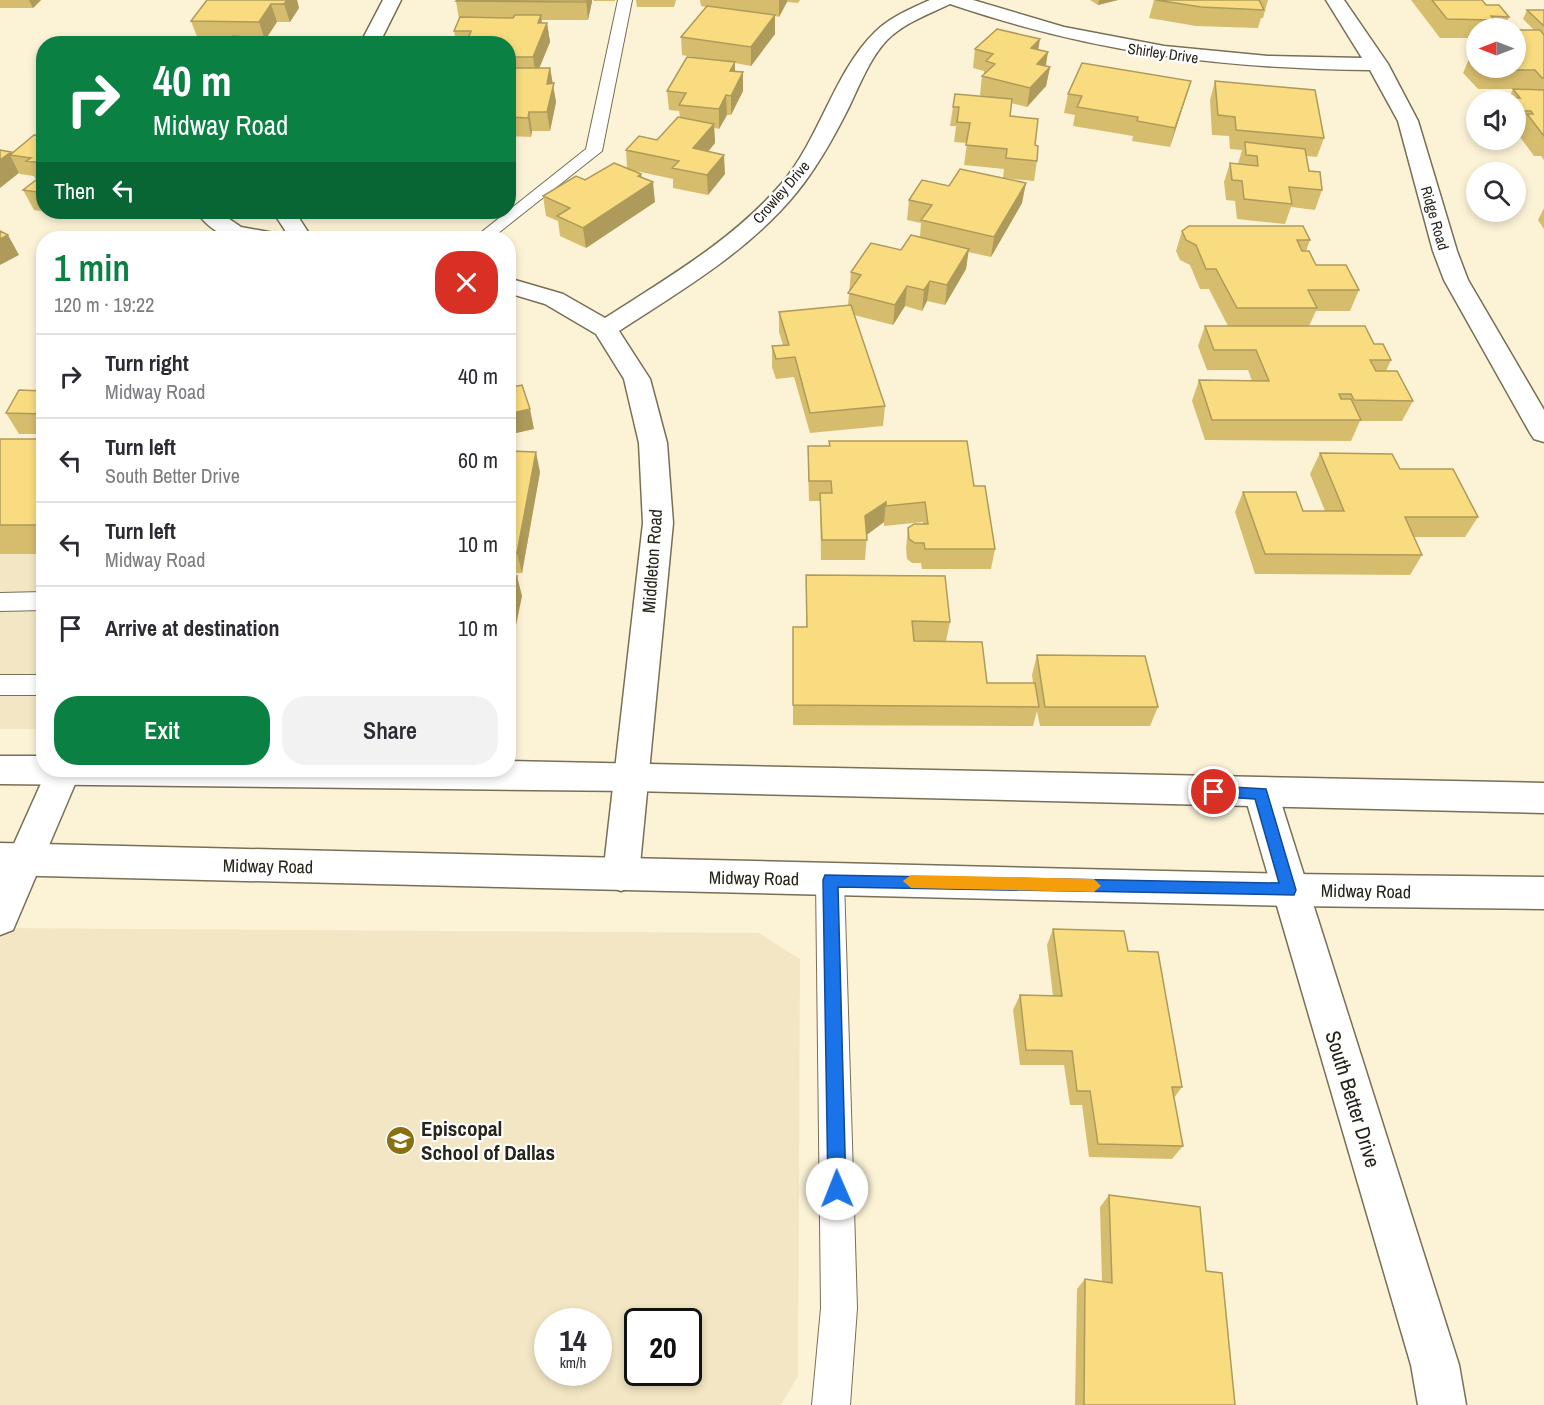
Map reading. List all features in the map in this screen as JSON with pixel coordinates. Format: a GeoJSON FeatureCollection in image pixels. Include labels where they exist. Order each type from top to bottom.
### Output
{"type":"FeatureCollection","features":[{"type":"Feature","properties":{"kind":"street"},"geometry":{"type":"LineString","coordinates":[[373,36],[392,0]]}},
{"type":"Feature","properties":{"kind":"street","name":"Crowley Drive"},"geometry":{"type":"LineString","coordinates":[[605,329],[703,264],[753,225],[789,188],[816,152],[866,54],[883,34],[911,15],[944,0]]}},
{"type":"Feature","properties":{"kind":"street","name":"Shirley Drive"},"geometry":{"type":"LineString","coordinates":[[956,0],[1075,38],[1138,50],[1197,58],[1285,63],[1378,64]]}},
{"type":"Feature","properties":{"kind":"street","name":"Ridge Road"},"geometry":{"type":"LineString","coordinates":[[1335,0],[1378,64],[1408,121],[1445,251],[1456,280],[1544,433]]}},
{"type":"Feature","properties":{"kind":"street"},"geometry":{"type":"LineString","coordinates":[[214,219],[220,225],[233,231]]}},
{"type":"Feature","properties":{"kind":"street","name":"Middleton Road"},"geometry":{"type":"LineString","coordinates":[[516,287],[554,299],[605,329],[637,379],[653,443],[658,523],[621,875]]}},
{"type":"Feature","properties":{"kind":"street"},"geometry":{"type":"LineString","coordinates":[[0,770],[36,770]]}},
{"type":"Feature","properties":{"kind":"street"},"geometry":{"type":"LineString","coordinates":[[516,776],[1544,798]]}},
{"type":"Feature","properties":{"kind":"street"},"geometry":{"type":"LineString","coordinates":[[0,918],[13,860],[60,777]]}},
{"type":"Feature","properties":{"kind":"street","name":"South Better Drive"},"geometry":{"type":"LineString","coordinates":[[1261,793],[1288,890],[1435,1365],[1442,1405]]}},
{"type":"Feature","properties":{"kind":"street","name":"Midway Road"},"geometry":{"type":"LineString","coordinates":[[13,860],[1288,890],[1544,893]]}},
{"type":"Feature","properties":{"kind":"lane"},"geometry":{"type":"LineString","coordinates":[[516,212],[594,152],[625,0]]}},
{"type":"Feature","properties":{"kind":"lane"},"geometry":{"type":"LineString","coordinates":[[491,231],[507,219]]}},
{"type":"Feature","properties":{"kind":"lane"},"geometry":{"type":"LineString","coordinates":[[0,602],[36,601]]}},
{"type":"Feature","properties":{"kind":"lane"},"geometry":{"type":"LineString","coordinates":[[0,685],[36,685]]}},
{"type":"Feature","properties":{"kind":"lane"},"geometry":{"type":"LineString","coordinates":[[830,880],[839,1308],[831,1405]]}},
{"type":"Feature","properties":{"kind":"shaded area"},"geometry":{"type":"Polygon","coordinates":[[[0,453],[36,454],[36,729],[0,729],[0,453]]]}},
{"type":"Feature","properties":{"kind":"shaded area","name":"Episcopal School of Dallas"},"geometry":{"type":"Polygon","coordinates":[[[0,928],[759,933],[800,959],[798,1376],[781,1405],[0,1405],[0,928]]]}},
{"type":"Feature","properties":{"kind":"building"},"geometry":{"type":"Polygon","coordinates":[[[207,0],[287,0],[284,4],[271,4],[259,22],[191,21],[207,0]]]}},
{"type":"Feature","properties":{"kind":"building"},"geometry":{"type":"Polygon","coordinates":[[[586,0],[586,2],[456,1],[586,0]]]}},
{"type":"Feature","properties":{"kind":"building"},"geometry":{"type":"Polygon","coordinates":[[[1156,0],[1259,0],[1264,10],[1201,7],[1156,0]]]}},
{"type":"Feature","properties":{"kind":"building"},"geometry":{"type":"Polygon","coordinates":[[[1432,0],[1482,0],[1486,5],[1499,5],[1509,17],[1491,16],[1492,18],[1447,19],[1432,0]]]}},
{"type":"Feature","properties":{"kind":"building"},"geometry":{"type":"Polygon","coordinates":[[[707,6],[775,15],[751,47],[681,37],[707,6]]]}},
{"type":"Feature","properties":{"kind":"building"},"geometry":{"type":"Polygon","coordinates":[[[1527,10],[1544,10],[1544,26],[1527,10]]]}},
{"type":"Feature","properties":{"kind":"building"},"geometry":{"type":"Polygon","coordinates":[[[515,15],[541,15],[538,23],[547,23],[533,57],[516,57],[516,36],[469,36],[471,31],[454,31],[460,17],[513,18],[515,15]]]}},
{"type":"Feature","properties":{"kind":"building"},"geometry":{"type":"Polygon","coordinates":[[[997,29],[1040,39],[1031,48],[1048,52],[1037,64],[1050,67],[1030,88],[982,76],[995,64],[986,61],[993,54],[975,49],[997,29]]]}},
{"type":"Feature","properties":{"kind":"building"},"geometry":{"type":"Polygon","coordinates":[[[1526,30],[1540,30],[1544,35],[1544,78],[1535,70],[1526,70],[1526,30]]]}},
{"type":"Feature","properties":{"kind":"building"},"geometry":{"type":"Polygon","coordinates":[[[687,57],[735,62],[730,71],[743,72],[731,96],[726,95],[719,109],[679,105],[686,93],[667,91],[687,57]]]}},
{"type":"Feature","properties":{"kind":"building"},"geometry":{"type":"Polygon","coordinates":[[[1082,63],[1191,81],[1175,128],[1137,121],[1138,117],[1077,107],[1082,96],[1068,94],[1082,63]]]}},
{"type":"Feature","properties":{"kind":"building"},"geometry":{"type":"Polygon","coordinates":[[[516,68],[550,68],[547,84],[554,83],[547,112],[529,112],[528,118],[516,117],[516,68]]]}},
{"type":"Feature","properties":{"kind":"building"},"geometry":{"type":"Polygon","coordinates":[[[1215,81],[1315,90],[1324,138],[1236,130],[1235,117],[1218,115],[1215,81]]]}},
{"type":"Feature","properties":{"kind":"building"},"geometry":{"type":"Polygon","coordinates":[[[1513,89],[1544,90],[1544,136],[1527,114],[1533,114],[1531,111],[1526,111],[1526,90],[1513,89]]]}},
{"type":"Feature","properties":{"kind":"building"},"geometry":{"type":"Polygon","coordinates":[[[955,94],[1012,99],[1010,116],[1038,119],[1035,145],[1038,146],[1037,161],[1006,158],[1007,149],[966,145],[970,123],[957,122],[959,107],[953,107],[955,94]]]}},
{"type":"Feature","properties":{"kind":"building"},"geometry":{"type":"Polygon","coordinates":[[[678,117],[714,124],[693,148],[724,155],[707,175],[672,168],[679,161],[626,150],[639,136],[657,140],[678,117]]]}},
{"type":"Feature","properties":{"kind":"building"},"geometry":{"type":"Polygon","coordinates":[[[36,135],[36,162],[26,161],[31,158],[10,155],[36,135]]]}},
{"type":"Feature","properties":{"kind":"building"},"geometry":{"type":"Polygon","coordinates":[[[1245,142],[1305,149],[1309,171],[1320,172],[1322,190],[1289,187],[1292,204],[1244,199],[1242,181],[1232,180],[1230,163],[1258,166],[1257,156],[1246,155],[1245,142]]]}},
{"type":"Feature","properties":{"kind":"building"},"geometry":{"type":"Polygon","coordinates":[[[0,150],[11,152],[0,160],[0,150]]]}},
{"type":"Feature","properties":{"kind":"building"},"geometry":{"type":"Polygon","coordinates":[[[614,163],[641,174],[638,176],[653,182],[583,228],[557,216],[570,208],[543,196],[576,176],[585,180],[614,163]]]}},
{"type":"Feature","properties":{"kind":"building"},"geometry":{"type":"Polygon","coordinates":[[[960,169],[1026,183],[994,237],[921,220],[932,205],[909,200],[922,180],[949,186],[960,169]]]}},
{"type":"Feature","properties":{"kind":"building"},"geometry":{"type":"Polygon","coordinates":[[[36,180],[36,192],[23,190],[36,180]]]}},
{"type":"Feature","properties":{"kind":"building"},"geometry":{"type":"Polygon","coordinates":[[[1189,226],[1303,226],[1310,240],[1297,240],[1302,251],[1309,251],[1316,265],[1346,265],[1359,290],[1308,290],[1317,308],[1237,308],[1216,269],[1206,269],[1196,245],[1186,240],[1182,231],[1189,226]]]}},
{"type":"Feature","properties":{"kind":"building"},"geometry":{"type":"Polygon","coordinates":[[[0,231],[8,235],[0,239],[0,231]]]}},
{"type":"Feature","properties":{"kind":"building"},"geometry":{"type":"Polygon","coordinates":[[[911,235],[969,249],[947,285],[930,281],[924,290],[907,286],[895,305],[848,293],[861,275],[851,272],[871,243],[901,250],[911,235]]]}},
{"type":"Feature","properties":{"kind":"building"},"geometry":{"type":"Polygon","coordinates":[[[851,305],[885,406],[810,413],[795,357],[776,359],[772,346],[789,345],[779,312],[851,305]]]}},
{"type":"Feature","properties":{"kind":"building"},"geometry":{"type":"Polygon","coordinates":[[[1205,326],[1365,326],[1374,344],[1383,344],[1391,360],[1370,360],[1376,371],[1397,371],[1413,401],[1354,400],[1351,394],[1339,394],[1341,399],[1351,399],[1361,420],[1212,420],[1199,380],[1269,381],[1256,350],[1214,350],[1205,326]]]}},
{"type":"Feature","properties":{"kind":"building"},"geometry":{"type":"Polygon","coordinates":[[[522,385],[530,409],[516,412],[516,386],[522,385]]]}},
{"type":"Feature","properties":{"kind":"building"},"geometry":{"type":"Polygon","coordinates":[[[19,390],[36,391],[36,414],[6,413],[19,390]]]}},
{"type":"Feature","properties":{"kind":"building"},"geometry":{"type":"Polygon","coordinates":[[[0,439],[36,439],[36,525],[0,525],[0,439]]]}},
{"type":"Feature","properties":{"kind":"building"},"geometry":{"type":"Polygon","coordinates":[[[829,441],[967,441],[974,486],[985,486],[995,549],[925,549],[924,543],[915,543],[909,539],[908,528],[914,524],[928,524],[925,502],[886,506],[886,502],[865,516],[867,540],[822,540],[820,493],[832,493],[831,481],[809,481],[808,446],[830,446],[829,441]]]}},
{"type":"Feature","properties":{"kind":"building"},"geometry":{"type":"Polygon","coordinates":[[[516,451],[536,452],[517,553],[516,451]]]}},
{"type":"Feature","properties":{"kind":"building"},"geometry":{"type":"Polygon","coordinates":[[[1320,453],[1392,454],[1400,469],[1453,469],[1478,517],[1405,517],[1422,555],[1265,554],[1243,492],[1296,492],[1303,511],[1344,511],[1320,453]]]}},
{"type":"Feature","properties":{"kind":"building"},"geometry":{"type":"Polygon","coordinates":[[[806,575],[945,576],[950,622],[912,621],[914,641],[982,642],[987,683],[1035,683],[1039,707],[793,705],[793,627],[807,627],[806,575]]]}},
{"type":"Feature","properties":{"kind":"building"},"geometry":{"type":"Polygon","coordinates":[[[1037,655],[1145,656],[1158,707],[1045,707],[1037,655]]]}},
{"type":"Feature","properties":{"kind":"building"},"geometry":{"type":"Polygon","coordinates":[[[1053,929],[1124,931],[1128,951],[1158,952],[1182,1087],[1172,1087],[1183,1146],[1098,1144],[1090,1091],[1077,1091],[1072,1051],[1026,1050],[1020,995],[1062,996],[1053,929]]]}},
{"type":"Feature","properties":{"kind":"building"},"geometry":{"type":"Polygon","coordinates":[[[1109,1195],[1200,1207],[1206,1271],[1222,1273],[1235,1405],[1084,1405],[1085,1279],[1112,1283],[1109,1195]]]}},
{"type":"Feature","properties":{"kind":"slow traffic"},"geometry":{"type":"LineString","coordinates":[[911,881],[1094,886]]}},
{"type":"Feature","properties":{"kind":"place","name":"Episcopal School of Dallas"},"geometry":{"type":"Point","coordinates":[400,1140]}},
{"type":"Feature","properties":{"kind":"route"},"geometry":{"type":"LineString","coordinates":[[837,1189],[830,880],[1288,890],[1261,793],[1214,792]]}}]}
